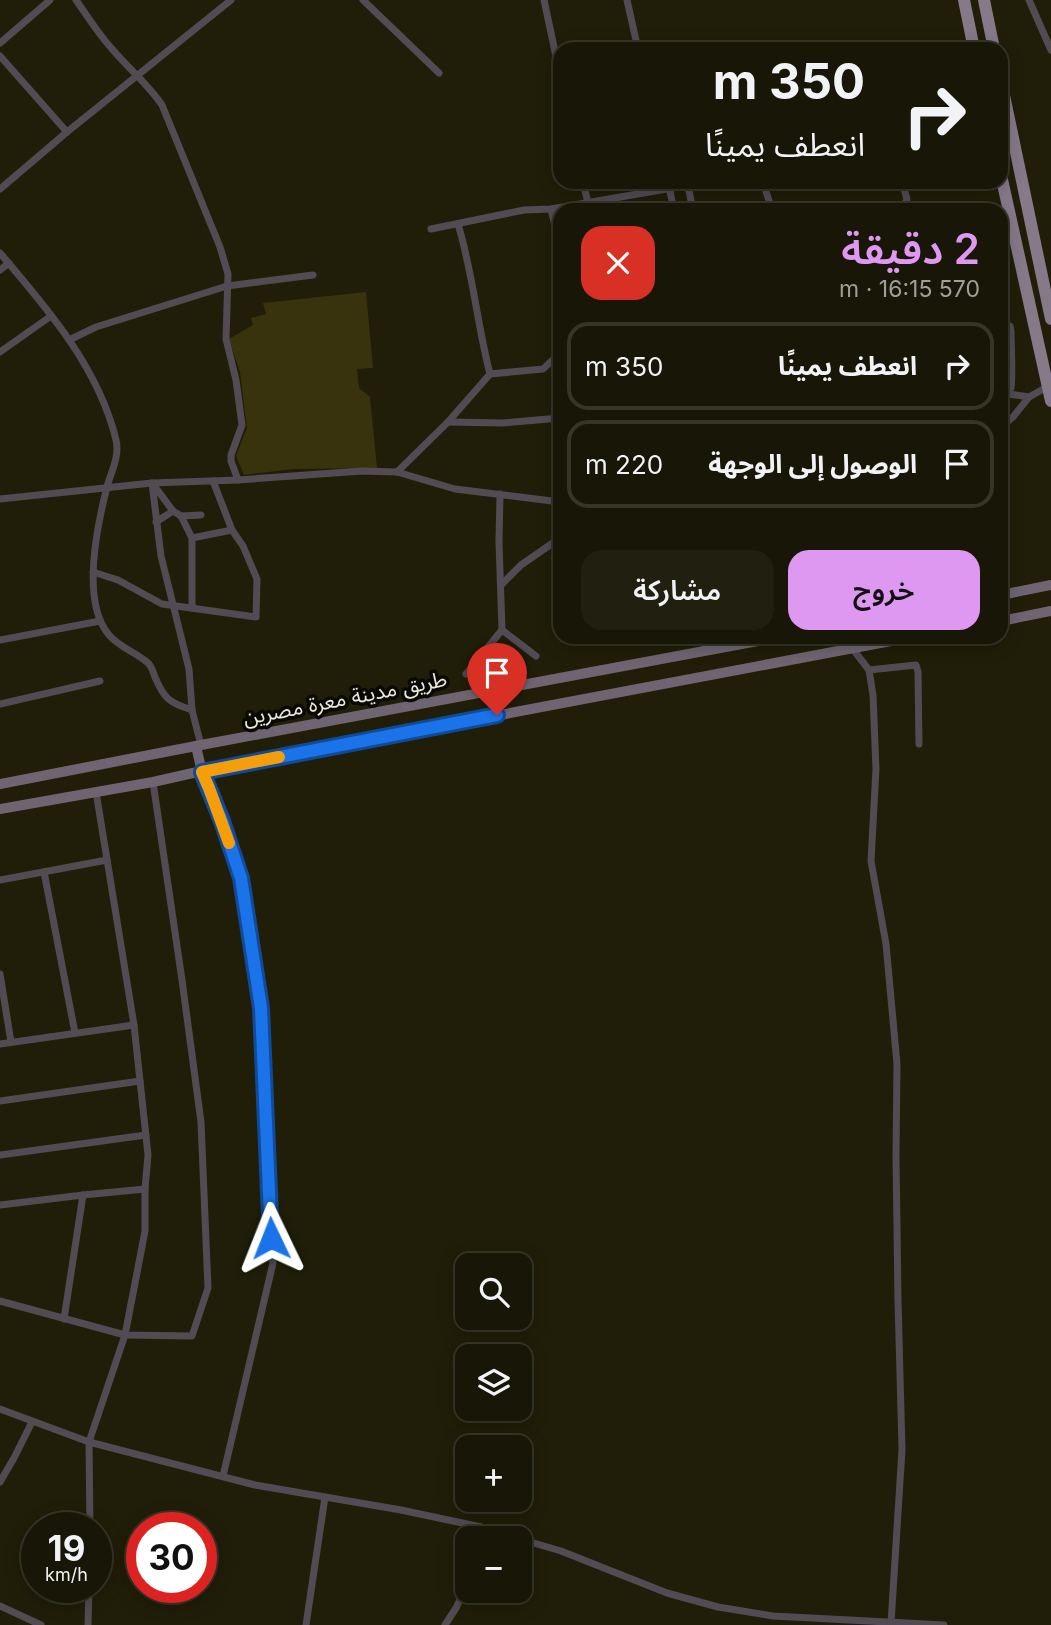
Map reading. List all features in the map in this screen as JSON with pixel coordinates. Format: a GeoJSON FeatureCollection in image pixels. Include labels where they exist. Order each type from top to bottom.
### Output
{"type":"FeatureCollection","features":[{"type":"Feature","properties":{"kind":"main road"},"geometry":{"type":"LineString","coordinates":[[964,0],[973,42]]}},
{"type":"Feature","properties":{"kind":"main road"},"geometry":{"type":"LineString","coordinates":[[984,0],[993,42]]}},
{"type":"Feature","properties":{"kind":"main road"},"geometry":{"type":"LineString","coordinates":[[1008,114],[1051,319]]}},
{"type":"Feature","properties":{"kind":"main road"},"geometry":{"type":"LineString","coordinates":[[1008,207],[1051,401]]}},
{"type":"Feature","properties":{"kind":"main road"},"geometry":{"type":"LineString","coordinates":[[1008,594],[1051,585]]}},
{"type":"Feature","properties":{"kind":"main road"},"geometry":{"type":"LineString","coordinates":[[1008,620],[1051,611]]}},
{"type":"Feature","properties":{"kind":"main road","name":"طريق مدينة معرة مصرين"},"geometry":{"type":"LineString","coordinates":[[1,781],[707,650],[727,644]]}},
{"type":"Feature","properties":{"kind":"main road"},"geometry":{"type":"LineString","coordinates":[[0,808],[153,782],[874,644]]}},
{"type":"Feature","properties":{"kind":"main road"},"geometry":{"type":"LineString","coordinates":[[198,745],[202,772]]}},
{"type":"Feature","properties":{"kind":"street"},"geometry":{"type":"LineString","coordinates":[[0,43],[50,0]]}},
{"type":"Feature","properties":{"kind":"street"},"geometry":{"type":"LineString","coordinates":[[76,0],[105,41],[152,91],[168,119],[220,247],[228,274],[226,339],[236,380],[242,425],[231,455],[238,480]]}},
{"type":"Feature","properties":{"kind":"street"},"geometry":{"type":"LineString","coordinates":[[0,190],[67,132],[231,0]]}},
{"type":"Feature","properties":{"kind":"street"},"geometry":{"type":"LineString","coordinates":[[363,0],[439,73]]}},
{"type":"Feature","properties":{"kind":"street"},"geometry":{"type":"LineString","coordinates":[[544,0],[553,42]]}},
{"type":"Feature","properties":{"kind":"street"},"geometry":{"type":"LineString","coordinates":[[627,0],[636,42]]}},
{"type":"Feature","properties":{"kind":"street"},"geometry":{"type":"LineString","coordinates":[[1030,0],[1051,50]]}},
{"type":"Feature","properties":{"kind":"street"},"geometry":{"type":"LineString","coordinates":[[0,56],[67,132]]}},
{"type":"Feature","properties":{"kind":"street"},"geometry":{"type":"LineString","coordinates":[[585,189],[588,203],[655,189]]}},
{"type":"Feature","properties":{"kind":"street"},"geometry":{"type":"LineString","coordinates":[[431,229],[524,210],[551,209],[553,218]]}},
{"type":"Feature","properties":{"kind":"street"},"geometry":{"type":"LineString","coordinates":[[458,224],[490,374]]}},
{"type":"Feature","properties":{"kind":"street"},"geometry":{"type":"LineString","coordinates":[[0,253],[69,340],[107,409],[117,443],[94,555],[96,606],[100,621],[117,644],[150,666],[167,700],[192,710]]}},
{"type":"Feature","properties":{"kind":"street"},"geometry":{"type":"LineString","coordinates":[[0,270],[9,263]]}},
{"type":"Feature","properties":{"kind":"street"},"geometry":{"type":"LineString","coordinates":[[69,340],[96,327],[227,286],[313,275]]}},
{"type":"Feature","properties":{"kind":"street"},"geometry":{"type":"LineString","coordinates":[[0,352],[51,316]]}},
{"type":"Feature","properties":{"kind":"street"},"geometry":{"type":"LineString","coordinates":[[1008,326],[1011,331],[1013,378],[1008,390]]}},
{"type":"Feature","properties":{"kind":"street"},"geometry":{"type":"LineString","coordinates":[[397,472],[448,422],[490,374],[543,369],[553,360]]}},
{"type":"Feature","properties":{"kind":"street"},"geometry":{"type":"LineString","coordinates":[[1008,421],[1029,397],[1047,387]]}},
{"type":"Feature","properties":{"kind":"street"},"geometry":{"type":"LineString","coordinates":[[1008,394],[1029,397]]}},
{"type":"Feature","properties":{"kind":"street"},"geometry":{"type":"LineString","coordinates":[[448,422],[503,423],[553,419]]}},
{"type":"Feature","properties":{"kind":"street"},"geometry":{"type":"LineString","coordinates":[[0,499],[152,483],[362,471],[397,472],[455,489],[553,501]]}},
{"type":"Feature","properties":{"kind":"street"},"geometry":{"type":"LineString","coordinates":[[93,572],[118,580],[157,602],[256,617],[257,579],[243,546],[232,530],[213,481]]}},
{"type":"Feature","properties":{"kind":"street"},"geometry":{"type":"LineString","coordinates":[[152,483],[173,511],[181,516],[192,538],[192,608]]}},
{"type":"Feature","properties":{"kind":"street"},"geometry":{"type":"LineString","coordinates":[[152,483],[161,556],[190,676],[198,745]]}},
{"type":"Feature","properties":{"kind":"street"},"geometry":{"type":"LineString","coordinates":[[466,674],[502,630],[500,494]]}},
{"type":"Feature","properties":{"kind":"street"},"geometry":{"type":"LineString","coordinates":[[156,522],[173,511]]}},
{"type":"Feature","properties":{"kind":"street"},"geometry":{"type":"LineString","coordinates":[[181,516],[201,515]]}},
{"type":"Feature","properties":{"kind":"street"},"geometry":{"type":"LineString","coordinates":[[192,538],[232,530]]}},
{"type":"Feature","properties":{"kind":"street"},"geometry":{"type":"LineString","coordinates":[[501,585],[521,565],[553,543]]}},
{"type":"Feature","properties":{"kind":"street"},"geometry":{"type":"LineString","coordinates":[[0,640],[100,621]]}},
{"type":"Feature","properties":{"kind":"street"},"geometry":{"type":"LineString","coordinates":[[502,630],[536,656]]}},
{"type":"Feature","properties":{"kind":"street"},"geometry":{"type":"LineString","coordinates":[[705,644],[707,650]]}},
{"type":"Feature","properties":{"kind":"street"},"geometry":{"type":"LineString","coordinates":[[852,648],[869,670],[873,695],[876,769],[871,861],[886,944],[897,1064],[896,1156],[902,1450],[891,1623]]}},
{"type":"Feature","properties":{"kind":"street"},"geometry":{"type":"LineString","coordinates":[[869,670],[916,665],[919,744]]}},
{"type":"Feature","properties":{"kind":"street"},"geometry":{"type":"LineString","coordinates":[[0,704],[100,681]]}},
{"type":"Feature","properties":{"kind":"street"},"geometry":{"type":"LineString","coordinates":[[202,772],[241,878],[261,1008],[272,1263],[223,1476]]}},
{"type":"Feature","properties":{"kind":"street"},"geometry":{"type":"LineString","coordinates":[[0,1301],[125,1335],[192,1336],[208,1288],[201,1122],[153,782]]}},
{"type":"Feature","properties":{"kind":"street"},"geometry":{"type":"LineString","coordinates":[[90,1512],[89,1442],[125,1335],[145,1231],[148,1155],[134,1025],[96,792]]}},
{"type":"Feature","properties":{"kind":"street"},"geometry":{"type":"LineString","coordinates":[[0,880],[107,860]]}},
{"type":"Feature","properties":{"kind":"street"},"geometry":{"type":"LineString","coordinates":[[44,872],[75,1033]]}},
{"type":"Feature","properties":{"kind":"street"},"geometry":{"type":"LineString","coordinates":[[0,974],[11,1042]]}},
{"type":"Feature","properties":{"kind":"street"},"geometry":{"type":"LineString","coordinates":[[0,1044],[134,1025]]}},
{"type":"Feature","properties":{"kind":"street"},"geometry":{"type":"LineString","coordinates":[[0,1101],[140,1081]]}},
{"type":"Feature","properties":{"kind":"street"},"geometry":{"type":"LineString","coordinates":[[0,1154],[146,1135]]}},
{"type":"Feature","properties":{"kind":"street"},"geometry":{"type":"LineString","coordinates":[[0,1205],[145,1189]]}},
{"type":"Feature","properties":{"kind":"street"},"geometry":{"type":"LineString","coordinates":[[64,1319],[83,1195]]}},
{"type":"Feature","properties":{"kind":"street"},"geometry":{"type":"LineString","coordinates":[[0,1409],[89,1442],[255,1485],[476,1526]]}},
{"type":"Feature","properties":{"kind":"street"},"geometry":{"type":"LineString","coordinates":[[1,1477],[32,1422]]}},
{"type":"Feature","properties":{"kind":"street"},"geometry":{"type":"LineString","coordinates":[[306,1625],[326,1497]]}},
{"type":"Feature","properties":{"kind":"street"},"geometry":{"type":"LineString","coordinates":[[532,1543],[561,1551],[667,1593],[718,1607],[773,1616],[944,1625]]}},
{"type":"Feature","properties":{"kind":"street"},"geometry":{"type":"LineString","coordinates":[[88,1625],[89,1603]]}},
{"type":"Feature","properties":{"kind":"street"},"geometry":{"type":"LineString","coordinates":[[445,1625],[458,1603]]}},
{"type":"Feature","properties":{"kind":"street"},"geometry":{"type":"LineString","coordinates":[[0,1606],[41,1625]]}},
{"type":"Feature","properties":{"kind":"shaded area"},"geometry":{"type":"Polygon","coordinates":[[[366,292],[373,368],[357,369],[359,388],[370,397],[377,468],[294,469],[244,475],[236,456],[247,428],[240,372],[229,339],[253,325],[251,318],[266,314],[263,303],[366,292]]]}},
{"type":"Feature","properties":{"kind":"slow traffic"},"geometry":{"type":"LineString","coordinates":[[229,843],[202,772],[279,757]]}},
{"type":"Feature","properties":{"kind":"route"},"geometry":{"type":"LineString","coordinates":[[271,1238],[261,1008],[241,878],[202,772],[497,715]]}}]}
